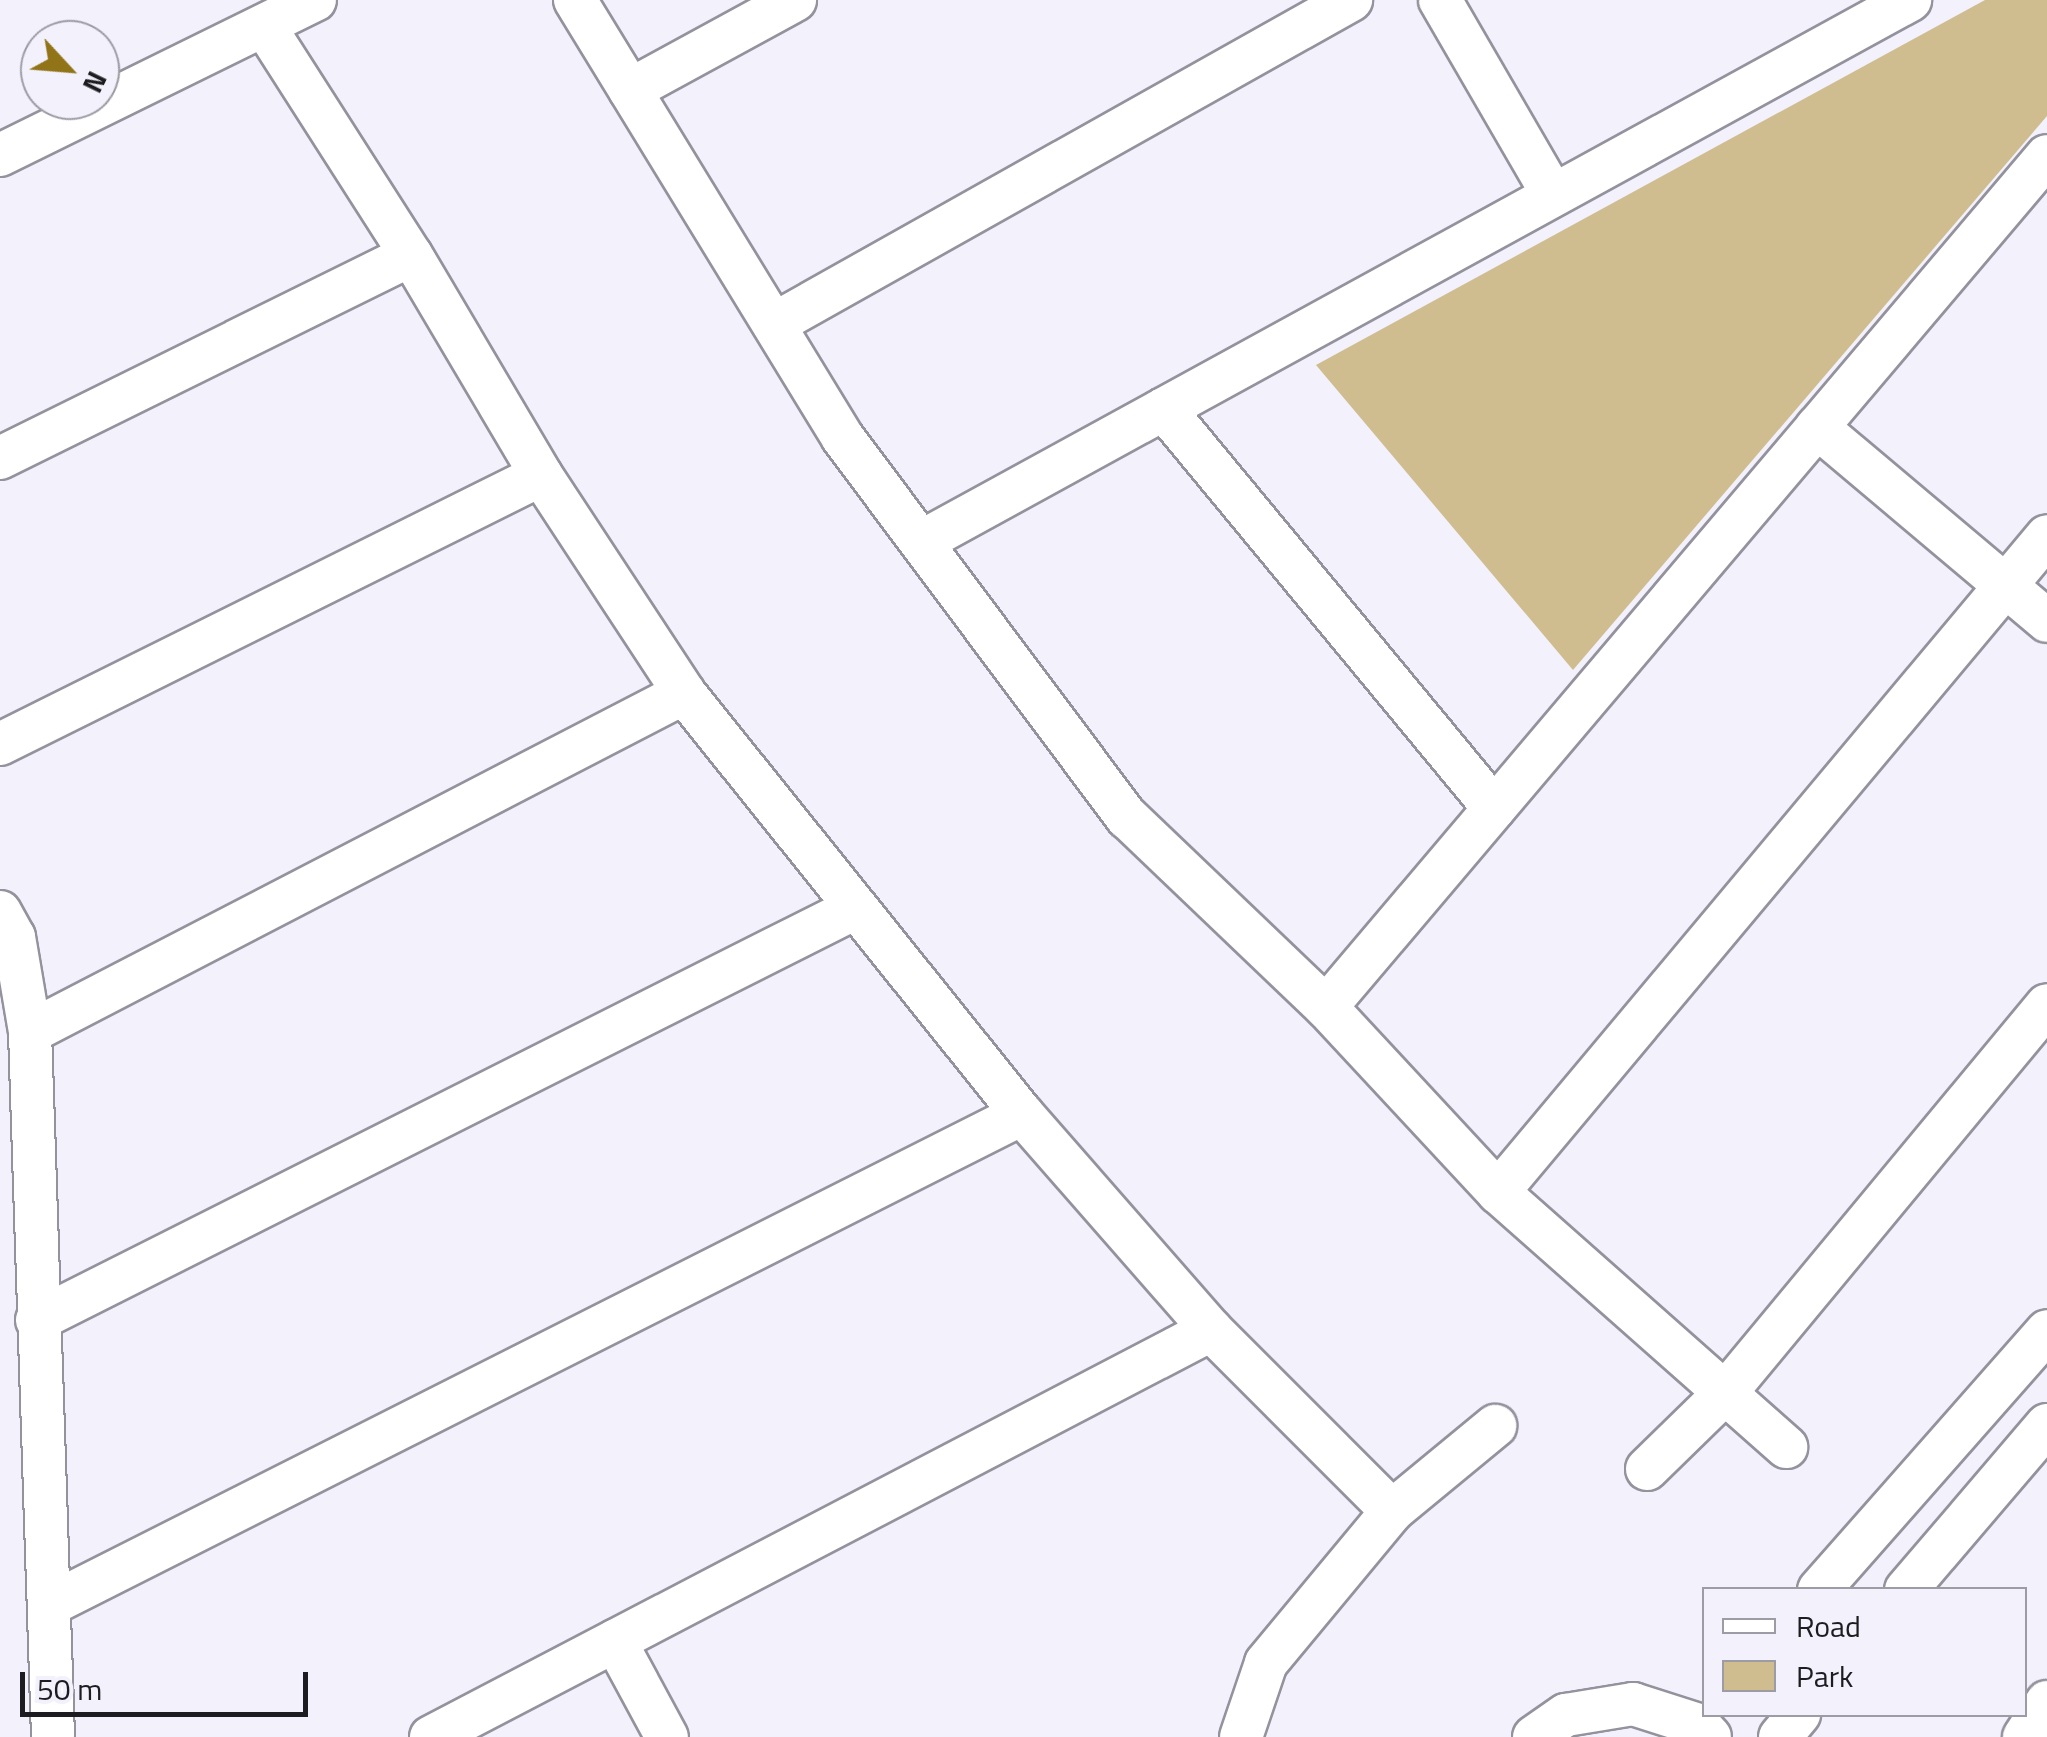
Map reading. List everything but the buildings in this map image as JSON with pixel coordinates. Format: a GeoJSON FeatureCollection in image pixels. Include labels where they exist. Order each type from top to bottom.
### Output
{"type":"FeatureCollection","features":[{"type":"Feature","properties":{"kind":"street"},"geometry":{"type":"LineString","coordinates":[[0,154],[315,0]]}},
{"type":"Feature","properties":{"kind":"street"},"geometry":{"type":"LineString","coordinates":[[575,0],[843,438],[1127,817],[1326,1006],[1498,1192],[1786,1447]]}},
{"type":"Feature","properties":{"kind":"street"},"geometry":{"type":"LineString","coordinates":[[630,90],[795,0]]}},
{"type":"Feature","properties":{"kind":"street"},"geometry":{"type":"LineString","coordinates":[[774,324],[1351,0]]}},
{"type":"Feature","properties":{"kind":"street"},"geometry":{"type":"LineString","coordinates":[[1440,0],[1553,195]]}},
{"type":"Feature","properties":{"kind":"street"},"geometry":{"type":"LineString","coordinates":[[921,542],[1910,0]]}},
{"type":"Feature","properties":{"kind":"street"},"geometry":{"type":"LineString","coordinates":[[264,28],[411,255],[541,476],[684,693],[853,909],[1022,1114],[1211,1330],[1392,1510]]}},
{"type":"Feature","properties":{"kind":"street"},"geometry":{"type":"LineString","coordinates":[[1326,1006],[2047,156]]}},
{"type":"Feature","properties":{"kind":"street"},"geometry":{"type":"LineString","coordinates":[[0,458],[411,255]]}},
{"type":"Feature","properties":{"kind":"street"},"geometry":{"type":"LineString","coordinates":[[1164,408],[1494,808]]}},
{"type":"Feature","properties":{"kind":"street"},"geometry":{"type":"LineString","coordinates":[[1817,427],[2047,621]]}},
{"type":"Feature","properties":{"kind":"street"},"geometry":{"type":"LineString","coordinates":[[0,744],[541,476]]}},
{"type":"Feature","properties":{"kind":"street"},"geometry":{"type":"LineString","coordinates":[[1498,1192],[2047,536]]}},
{"type":"Feature","properties":{"kind":"street"},"geometry":{"type":"LineString","coordinates":[[30,1032],[684,693]]}},
{"type":"Feature","properties":{"kind":"street"},"geometry":{"type":"LineString","coordinates":[[36,1320],[853,909]]}},
{"type":"Feature","properties":{"kind":"street"},"geometry":{"type":"LineString","coordinates":[[0,912],[14,937],[30,1032],[36,1320],[53,1737]]}},
{"type":"Feature","properties":{"kind":"street"},"geometry":{"type":"LineString","coordinates":[[1647,1469],[1727,1391],[2047,1005]]}},
{"type":"Feature","properties":{"kind":"street"},"geometry":{"type":"LineString","coordinates":[[50,1605],[1022,1114]]}},
{"type":"Feature","properties":{"kind":"street"},"geometry":{"type":"LineString","coordinates":[[431,1737],[1211,1330]]}},
{"type":"Feature","properties":{"kind":"street"},"geometry":{"type":"LineString","coordinates":[[1822,1587],[2047,1331]]}},
{"type":"Feature","properties":{"kind":"street"},"geometry":{"type":"LineString","coordinates":[[1909,1587],[2047,1424]]}},
{"type":"Feature","properties":{"kind":"street"},"geometry":{"type":"LineString","coordinates":[[1241,1737],[1266,1663],[1392,1510],[1496,1426]]}},
{"type":"Feature","properties":{"kind":"street"},"geometry":{"type":"LineString","coordinates":[[615,1641],[667,1737]]}},
{"type":"Feature","properties":{"kind":"street"},"geometry":{"type":"LineString","coordinates":[[2024,1737],[2047,1702]]}},
{"type":"Feature","properties":{"kind":"street"},"geometry":{"type":"LineString","coordinates":[[1534,1737],[1566,1714],[1634,1704],[1706,1726]]}},
{"type":"Feature","properties":{"kind":"street"},"geometry":{"type":"LineString","coordinates":[[1780,1737],[1797,1717]]}},
{"type":"Feature","properties":{"kind":"green space"},"geometry":{"type":"Polygon","coordinates":[[[1985,0],[2047,0],[2047,116],[1573,670],[1316,365],[1985,0]]]}}]}
